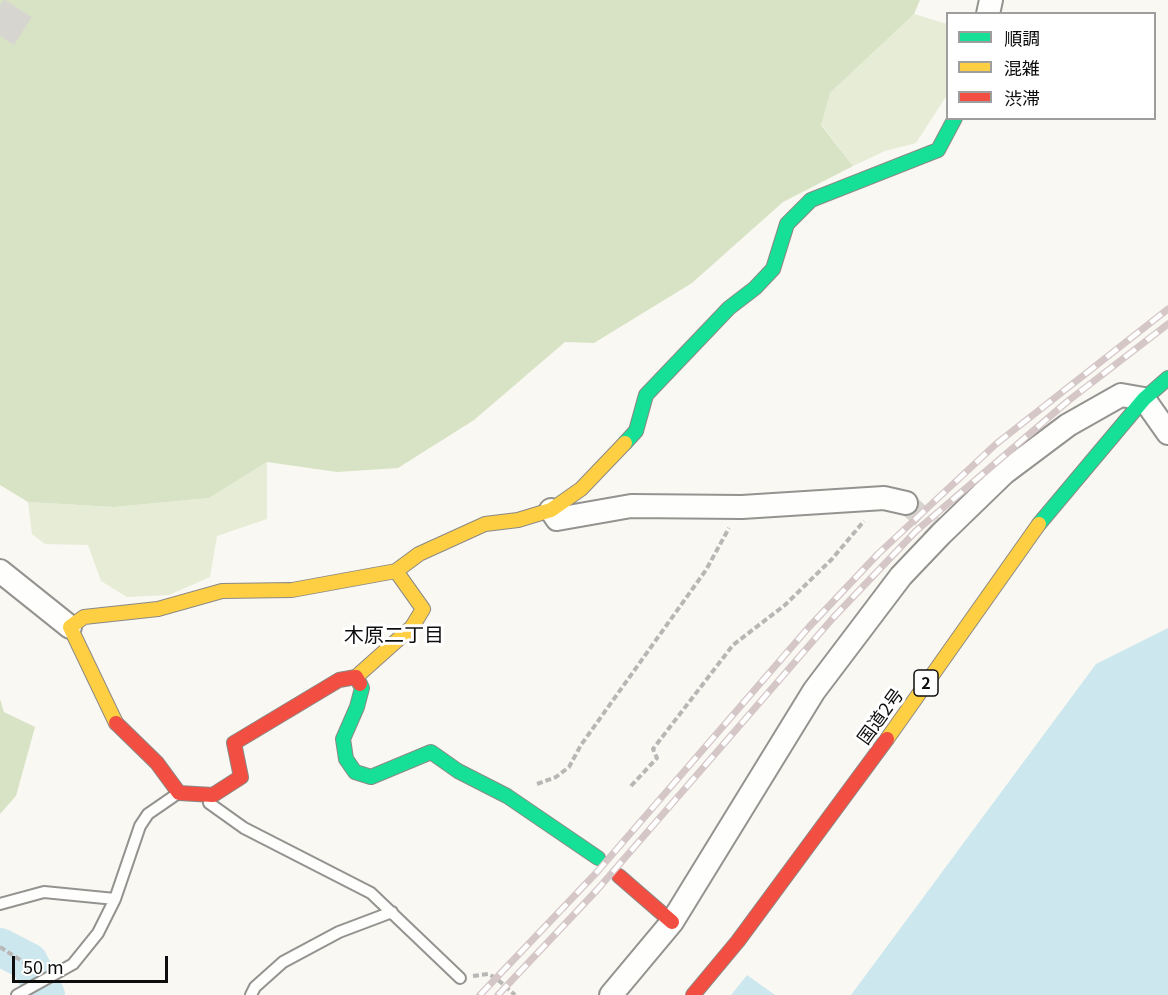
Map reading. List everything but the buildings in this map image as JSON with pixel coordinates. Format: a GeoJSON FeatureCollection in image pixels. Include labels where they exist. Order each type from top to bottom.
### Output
{"type":"FeatureCollection","features":[{"type":"Feature","properties":{"kind":"main road"},"geometry":{"type":"LineString","coordinates":[[396,571],[423,609],[412,627],[356,677],[339,680],[234,743],[241,777],[213,795],[179,793],[157,762],[118,728],[70,627],[84,617],[158,609],[222,591],[292,590],[396,571],[419,554],[485,524],[518,520],[551,510],[581,489],[636,431],[646,395],[729,308],[755,288],[772,269],[787,224],[811,200],[903,166],[938,150],[953,120]]}},
{"type":"Feature","properties":{"kind":"main road","name":"国道2号"},"geometry":{"type":"LineString","coordinates":[[693,995],[744,932],[1050,508],[1144,399],[1168,378]]}},
{"type":"Feature","properties":{"kind":"main road"},"geometry":{"type":"LineString","coordinates":[[356,677],[362,688],[357,707],[343,739],[346,759],[355,772],[371,777],[431,752],[458,771],[507,796],[598,858]]}},
{"type":"Feature","properties":{"kind":"main road"},"geometry":{"type":"LineString","coordinates":[[619,876],[672,922]]}},
{"type":"Feature","properties":{"kind":"street"},"geometry":{"type":"LineString","coordinates":[[611,995],[672,922],[814,691],[901,576],[1004,473],[1068,425],[1121,395],[1144,399],[1168,432]]}},
{"type":"Feature","properties":{"kind":"street"},"geometry":{"type":"LineString","coordinates":[[551,510],[556,519],[631,506],[742,507],[884,498],[906,504]]}},
{"type":"Feature","properties":{"kind":"street"},"geometry":{"type":"LineString","coordinates":[[0,571],[70,627]]}},
{"type":"Feature","properties":{"kind":"lane"},"geometry":{"type":"LineString","coordinates":[[17,995],[73,964],[98,933],[115,899],[140,826],[148,814],[179,793],[215,805],[244,828],[371,893],[460,978]]}},
{"type":"Feature","properties":{"kind":"lane"},"geometry":{"type":"LineString","coordinates":[[0,904],[44,892],[115,899]]}},
{"type":"Feature","properties":{"kind":"lane"},"geometry":{"type":"LineString","coordinates":[[251,995],[255,987],[283,963],[339,932],[393,912]]}},
{"type":"Feature","properties":{"kind":"path"},"geometry":{"type":"LineString","coordinates":[[631,786],[657,758],[653,749],[733,645],[785,605],[824,567],[884,498]]}},
{"type":"Feature","properties":{"kind":"path"},"geometry":{"type":"LineString","coordinates":[[507,796],[556,777],[569,767],[581,745],[706,570],[742,507]]}},
{"type":"Feature","properties":{"kind":"path"},"geometry":{"type":"LineString","coordinates":[[0,947],[25,963],[36,985]]}},
{"type":"Feature","properties":{"kind":"path"},"geometry":{"type":"LineString","coordinates":[[460,978],[488,974],[515,995]]}},
{"type":"Feature","properties":{"kind":"green space"},"geometry":{"type":"Polygon","coordinates":[[[0,0],[920,0],[914,14],[830,93],[821,125],[853,166],[783,202],[692,283],[594,343],[565,342],[474,420],[398,468],[337,472],[267,462],[209,498],[114,507],[28,502],[0,485],[0,0]]]}},
{"type":"Feature","properties":{"kind":"green space"},"geometry":{"type":"Polygon","coordinates":[[[914,14],[946,24],[946,97],[916,143],[885,151],[853,166],[821,124],[830,93],[914,14]]]}},
{"type":"Feature","properties":{"kind":"green space"},"geometry":{"type":"Polygon","coordinates":[[[267,462],[267,519],[217,536],[210,577],[169,595],[127,597],[101,581],[88,545],[45,544],[32,534],[28,502],[114,507],[209,498],[267,462]]]}},
{"type":"Feature","properties":{"kind":"green space"},"geometry":{"type":"Polygon","coordinates":[[[0,699],[4,712],[35,727],[16,796],[0,814],[0,699]]]}},
{"type":"Feature","properties":{"kind":"water"},"geometry":{"type":"Polygon","coordinates":[[[1168,628],[1168,995],[851,995],[1096,664],[1168,628]]]}},
{"type":"Feature","properties":{"kind":"water"},"geometry":{"type":"Polygon","coordinates":[[[747,975],[775,995],[731,995],[747,975]]]}},
{"type":"Feature","properties":{"kind":"waterway"},"geometry":{"type":"LineString","coordinates":[[0,947],[29,962],[46,995]]}},
{"type":"Feature","properties":{"kind":"tunnel"},"geometry":{"type":"LineString","coordinates":[[0,36],[23,0]]}},
{"type":"Feature","properties":{"kind":"tunnel"},"geometry":{"type":"LineString","coordinates":[[906,503],[941,534]]}},
{"type":"Feature","properties":{"kind":"railway"},"geometry":{"type":"LineString","coordinates":[[480,995],[597,872],[809,627],[878,554],[996,444],[1168,309]]}},
{"type":"Feature","properties":{"kind":"railway"},"geometry":{"type":"LineString","coordinates":[[498,995],[597,890],[833,618],[916,531],[1068,401],[1168,324]]}},
{"type":"Feature","properties":{"kind":"traffic: fast"},"geometry":{"type":"LineString","coordinates":[[625,443],[636,431],[646,395],[729,308],[755,288],[773,269],[787,224],[811,200],[938,150],[954,120]]}},
{"type":"Feature","properties":{"kind":"traffic: fast"},"geometry":{"type":"LineString","coordinates":[[1039,524],[1144,399],[1168,378]]}},
{"type":"Feature","properties":{"kind":"traffic: fast"},"geometry":{"type":"LineString","coordinates":[[360,684],[362,688],[357,707],[343,739],[346,759],[355,772],[371,777],[431,752],[458,771],[507,796],[598,858]]}},
{"type":"Feature","properties":{"kind":"traffic: slow"},"geometry":{"type":"LineString","coordinates":[[356,677],[412,627],[423,609],[396,571],[419,554],[485,524],[518,520],[551,510],[581,489],[625,443]]}},
{"type":"Feature","properties":{"kind":"traffic: slow"},"geometry":{"type":"LineString","coordinates":[[887,739],[1039,524]]}},
{"type":"Feature","properties":{"kind":"traffic: slow"},"geometry":{"type":"LineString","coordinates":[[116,723],[70,627],[84,617],[158,609],[222,591],[292,590],[396,571]]}},
{"type":"Feature","properties":{"kind":"traffic: jam"},"geometry":{"type":"LineString","coordinates":[[116,723],[157,763],[179,793],[213,795],[241,777],[234,743],[339,680],[356,677],[360,684]]}},
{"type":"Feature","properties":{"kind":"traffic: jam"},"geometry":{"type":"LineString","coordinates":[[693,995],[738,941],[887,739]]}},
{"type":"Feature","properties":{"kind":"traffic: jam"},"geometry":{"type":"LineString","coordinates":[[619,876],[672,922]]}},
{"type":"Feature","properties":{"kind":"district","name":"木原二丁目"},"geometry":{"type":"Point","coordinates":[394,634]}}]}
